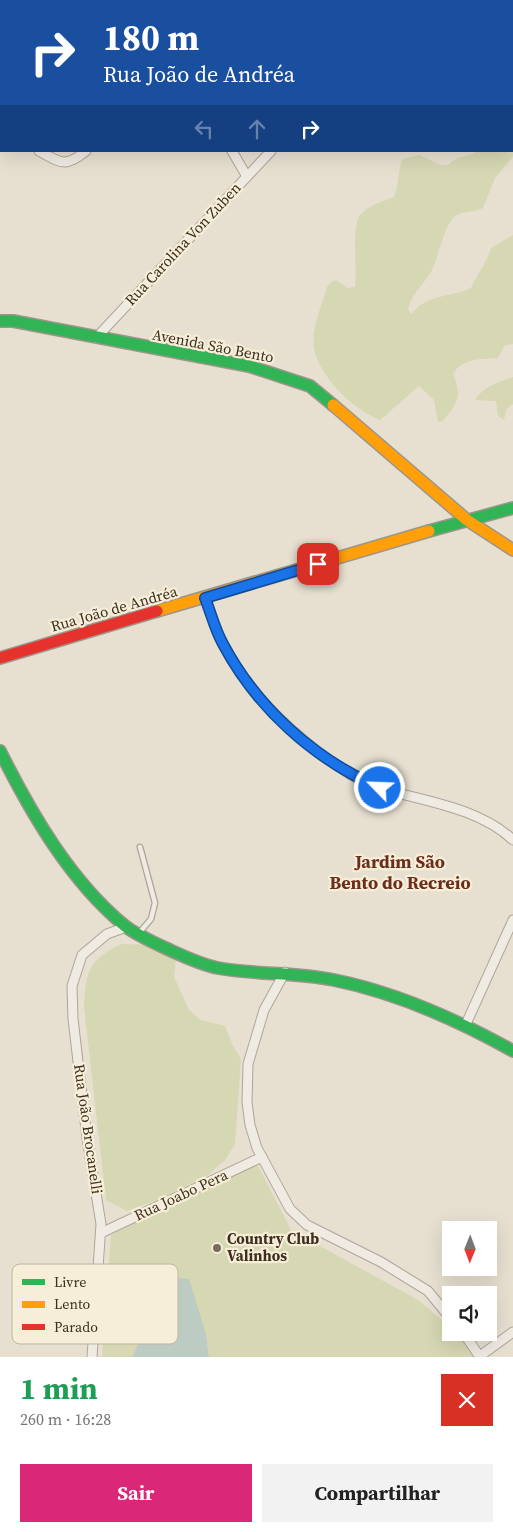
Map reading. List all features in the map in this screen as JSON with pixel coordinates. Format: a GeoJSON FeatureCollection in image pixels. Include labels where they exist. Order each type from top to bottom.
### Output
{"type":"FeatureCollection","features":[{"type":"Feature","properties":{"kind":"street"},"geometry":{"type":"LineString","coordinates":[[41,152],[65,163],[71,162],[85,152]]}},
{"type":"Feature","properties":{"kind":"street"},"geometry":{"type":"LineString","coordinates":[[233,152],[246,175]]}},
{"type":"Feature","properties":{"kind":"street","name":"Rua Carolina Von Zuben"},"geometry":{"type":"LineString","coordinates":[[96,338],[246,175],[270,152]]}},
{"type":"Feature","properties":{"kind":"street","name":"Avenida São Bento"},"geometry":{"type":"LineString","coordinates":[[0,321],[13,320],[96,338],[249,366],[310,386],[378,441],[467,520],[513,550]]}},
{"type":"Feature","properties":{"kind":"street","name":"Rua João de Andréa"},"geometry":{"type":"LineString","coordinates":[[0,658],[513,508]]}},
{"type":"Feature","properties":{"kind":"street"},"geometry":{"type":"LineString","coordinates":[[205,598],[222,643],[240,673],[264,705],[299,737],[339,768],[359,779],[380,788],[478,817],[513,840]]}},
{"type":"Feature","properties":{"kind":"street"},"geometry":{"type":"LineString","coordinates":[[0,751],[20,793],[84,884],[126,927],[215,968],[284,972],[368,987],[466,1024],[513,1051]]}},
{"type":"Feature","properties":{"kind":"street"},"geometry":{"type":"LineString","coordinates":[[466,1024],[513,920]]}},
{"type":"Feature","properties":{"kind":"street","name":"Rua João Brocanelli"},"geometry":{"type":"LineString","coordinates":[[99,1264],[101,1233],[74,1028],[72,986],[82,955],[107,934],[126,927]]}},
{"type":"Feature","properties":{"kind":"street"},"geometry":{"type":"LineString","coordinates":[[284,972],[264,1010],[248,1064],[247,1102],[250,1125],[262,1157],[290,1208],[308,1225],[381,1262],[428,1291],[442,1308]]}},
{"type":"Feature","properties":{"kind":"street","name":"Rua Joabo Pera"},"geometry":{"type":"LineString","coordinates":[[101,1233],[262,1157]]}},
{"type":"Feature","properties":{"kind":"street"},"geometry":{"type":"LineString","coordinates":[[469,1341],[480,1356],[513,1332]]}},
{"type":"Feature","properties":{"kind":"street","name":"Rua João Brocanelli"},"geometry":{"type":"LineString","coordinates":[[92,1357],[93,1344]]}},
{"type":"Feature","properties":{"kind":"lane"},"geometry":{"type":"LineString","coordinates":[[139,933],[151,919],[155,903],[140,847]]}},
{"type":"Feature","properties":{"kind":"green space"},"geometry":{"type":"Polygon","coordinates":[[[475,152],[513,152],[513,157],[495,178],[483,208],[461,213],[451,221],[432,270],[413,297],[408,309],[411,314],[425,302],[471,288],[491,248],[513,235],[513,344],[505,345],[498,358],[473,360],[461,365],[457,369],[453,374],[458,389],[457,400],[442,422],[438,422],[434,400],[419,386],[380,420],[359,409],[339,391],[330,381],[317,359],[313,341],[315,325],[327,287],[336,280],[347,288],[355,287],[355,237],[358,218],[377,203],[394,197],[402,159],[419,155],[441,165],[448,165],[460,157],[475,152]]]}},
{"type":"Feature","properties":{"kind":"green space"},"geometry":{"type":"Polygon","coordinates":[[[513,377],[513,404],[506,410],[504,420],[498,416],[496,401],[475,400],[487,388],[513,377]]]}},
{"type":"Feature","properties":{"kind":"green space"},"geometry":{"type":"Polygon","coordinates":[[[122,944],[154,945],[176,958],[174,977],[189,1010],[201,1020],[225,1026],[232,1044],[241,1059],[235,1144],[225,1160],[208,1175],[162,1198],[127,1211],[106,1200],[84,1007],[86,984],[91,968],[102,955],[122,944]]]}},
{"type":"Feature","properties":{"kind":"green space","name":"Country Club Valinhos"},"geometry":{"type":"Polygon","coordinates":[[[256,1162],[291,1230],[418,1300],[442,1320],[442,1341],[463,1341],[473,1357],[209,1357],[206,1334],[178,1288],[178,1264],[109,1264],[111,1235],[256,1162]]]}},
{"type":"Feature","properties":{"kind":"green space","name":"Country Club Valinhos"},"geometry":{"type":"Polygon","coordinates":[[[103,1344],[138,1344],[132,1357],[102,1357],[103,1344]]]}},
{"type":"Feature","properties":{"kind":"shaded area"},"geometry":{"type":"Polygon","coordinates":[[[178,1278],[189,1279],[206,1334],[209,1357],[132,1357],[138,1344],[178,1344],[178,1278]]]}},
{"type":"Feature","properties":{"kind":"traffic: fast"},"geometry":{"type":"LineString","coordinates":[[0,321],[13,321],[249,366],[310,386],[333,405]]}},
{"type":"Feature","properties":{"kind":"traffic: fast"},"geometry":{"type":"LineString","coordinates":[[429,531],[513,508]]}},
{"type":"Feature","properties":{"kind":"traffic: fast"},"geometry":{"type":"LineString","coordinates":[[0,751],[39,822],[69,867],[105,908],[133,932],[196,961],[218,968],[320,977],[381,992],[426,1008],[470,1028],[513,1051]]}},
{"type":"Feature","properties":{"kind":"traffic: slow"},"geometry":{"type":"LineString","coordinates":[[333,405],[467,520],[513,550]]}},
{"type":"Feature","properties":{"kind":"traffic: slow"},"geometry":{"type":"LineString","coordinates":[[157,611],[429,531]]}},
{"type":"Feature","properties":{"kind":"traffic: jam"},"geometry":{"type":"LineString","coordinates":[[0,658],[157,611]]}},
{"type":"Feature","properties":{"kind":"place","name":"Country Club Valinhos"},"geometry":{"type":"Point","coordinates":[217,1248]}},
{"type":"Feature","properties":{"kind":"district","name":"Jardim São Bento do Recreio"},"geometry":{"type":"Point","coordinates":[400,872]}},
{"type":"Feature","properties":{"kind":"route"},"geometry":{"type":"LineString","coordinates":[[318,564],[205,598],[222,643],[240,673],[264,705],[299,737],[339,768],[380,788]]}}]}
